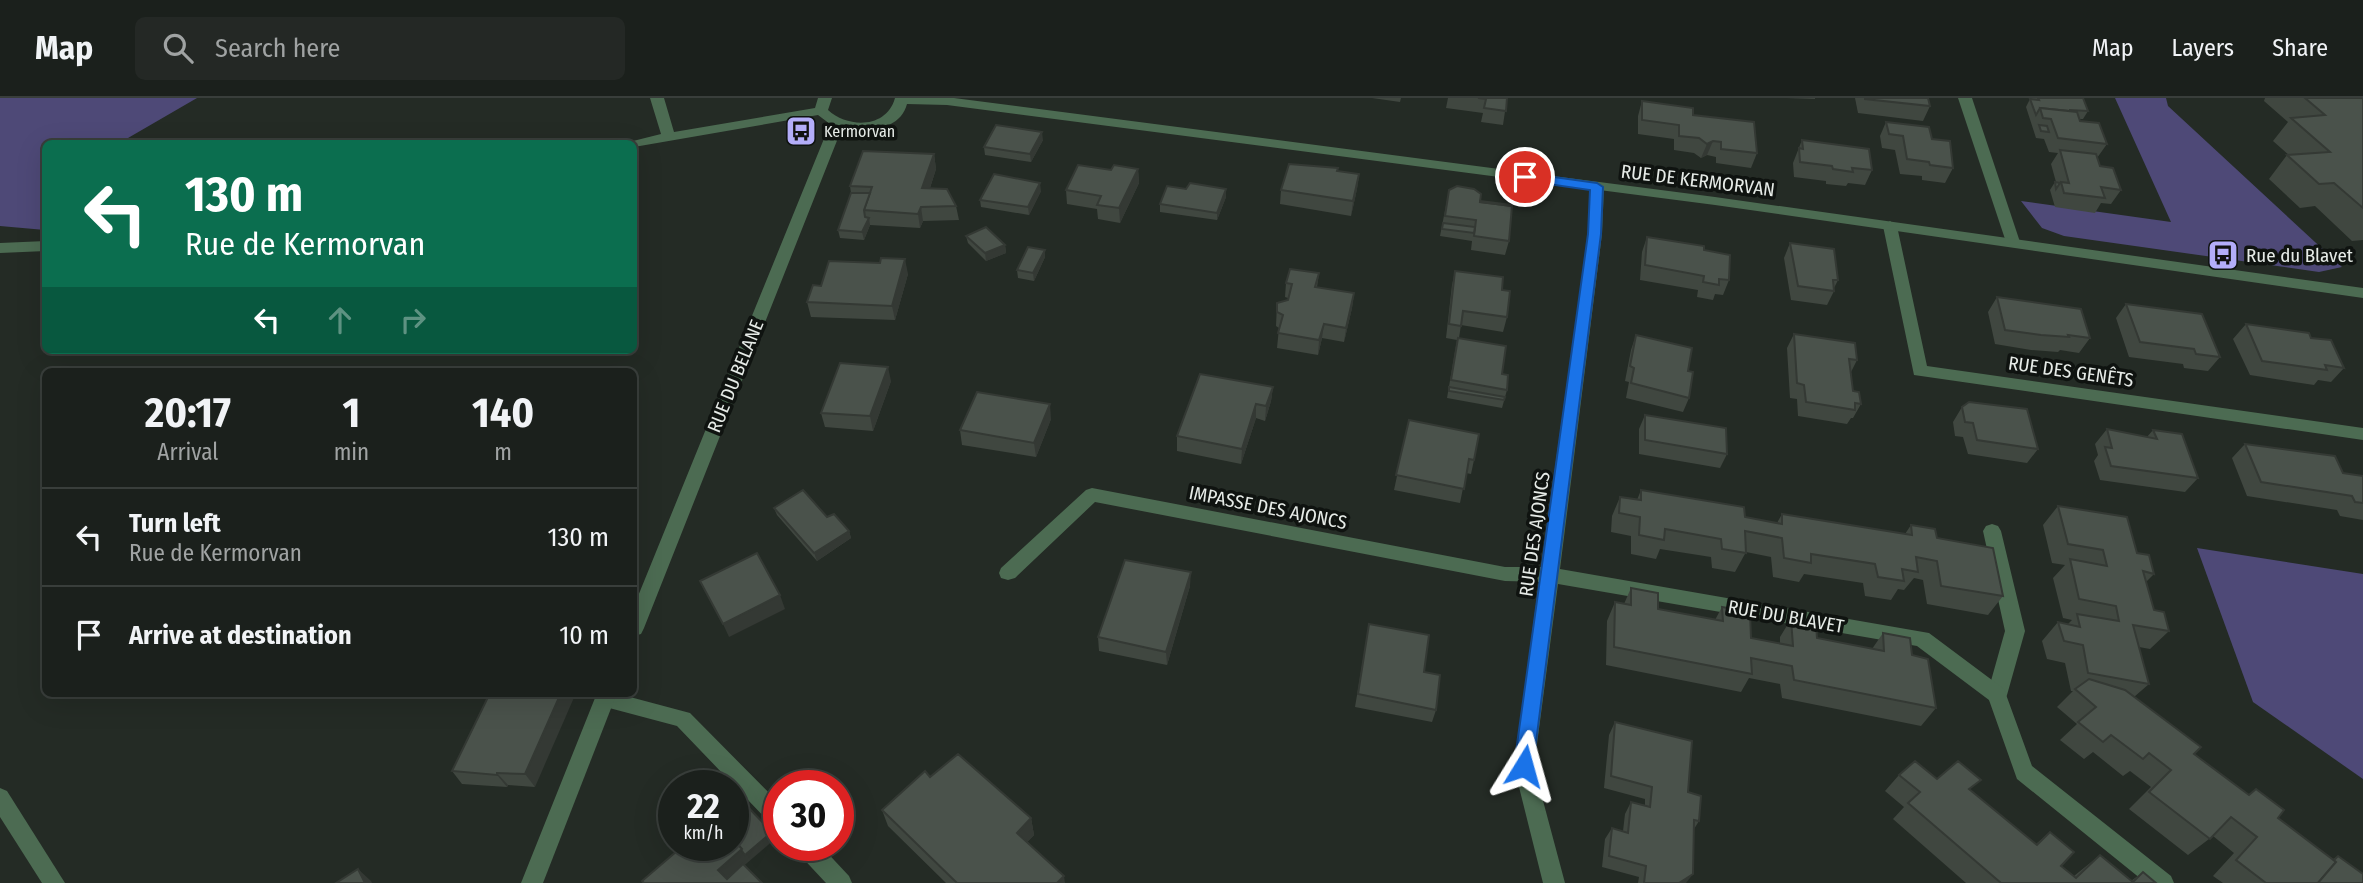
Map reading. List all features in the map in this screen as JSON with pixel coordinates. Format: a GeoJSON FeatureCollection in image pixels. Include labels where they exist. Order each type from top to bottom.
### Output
{"type":"FeatureCollection","features":[{"type":"Feature","properties":{"kind":"street"},"geometry":{"type":"LineString","coordinates":[[657,98],[668,135]]}},
{"type":"Feature","properties":{"kind":"street"},"geometry":{"type":"LineString","coordinates":[[1965,98],[2013,242]]}},
{"type":"Feature","properties":{"kind":"street"},"geometry":{"type":"LineString","coordinates":[[637,142],[823,104],[827,119],[837,124],[862,127],[886,120],[901,107],[903,99]]}},
{"type":"Feature","properties":{"kind":"street","name":"RUE DE KERMORVAN"},"geometry":{"type":"LineString","coordinates":[[903,99],[947,101],[2013,242],[2363,293]]}},
{"type":"Feature","properties":{"kind":"street","name":"RUE DU BELANE"},"geometry":{"type":"LineString","coordinates":[[637,621],[837,124]]}},
{"type":"Feature","properties":{"kind":"street","name":"RUE DES AJONCS"},"geometry":{"type":"LineString","coordinates":[[1553,883],[1524,766],[1595,234],[1597,187]]}},
{"type":"Feature","properties":{"kind":"street","name":"RUE DES GENÊTS"},"geometry":{"type":"LineString","coordinates":[[1890,226],[1920,371],[2363,434]]}},
{"type":"Feature","properties":{"kind":"street"},"geometry":{"type":"LineString","coordinates":[[0,248],[42,246]]}},
{"type":"Feature","properties":{"kind":"street","name":"IMPASSE DES AJONCS"},"geometry":{"type":"LineString","coordinates":[[1008,573],[1092,495],[1505,573],[1550,575]]}},
{"type":"Feature","properties":{"kind":"street"},"geometry":{"type":"LineString","coordinates":[[1992,531],[2015,631],[1997,695],[2024,772],[2163,883]]}},
{"type":"Feature","properties":{"kind":"street","name":"RUE DU BLAVET"},"geometry":{"type":"LineString","coordinates":[[1550,575],[1922,639],[1997,695]]}},
{"type":"Feature","properties":{"kind":"street"},"geometry":{"type":"LineString","coordinates":[[532,883],[606,697]]}},
{"type":"Feature","properties":{"kind":"street"},"geometry":{"type":"LineString","coordinates":[[609,697],[683,719],[763,802]]}},
{"type":"Feature","properties":{"kind":"street"},"geometry":{"type":"LineString","coordinates":[[0,798],[54,883]]}},
{"type":"Feature","properties":{"kind":"street"},"geometry":{"type":"LineString","coordinates":[[820,861],[841,883]]}},
{"type":"Feature","properties":{"kind":"shaded area"},"geometry":{"type":"Polygon","coordinates":[[[0,98],[197,98],[126,140],[42,140],[42,230],[0,226],[0,98]]]}},
{"type":"Feature","properties":{"kind":"shaded area"},"geometry":{"type":"Polygon","coordinates":[[[2115,98],[2166,98],[2168,106],[2342,267],[2319,272],[2064,236],[2042,228],[2021,201],[2171,222],[2115,98]]]}},
{"type":"Feature","properties":{"kind":"shaded area"},"geometry":{"type":"Polygon","coordinates":[[[2197,548],[2363,574],[2363,779],[2253,702],[2197,548]]]}},
{"type":"Feature","properties":{"kind":"building"},"geometry":{"type":"Polygon","coordinates":[[[1478,98],[1507,98],[1506,111],[1484,108],[1486,99],[1478,98]]]}},
{"type":"Feature","properties":{"kind":"building"},"geometry":{"type":"Polygon","coordinates":[[[1928,98],[1930,106],[1865,99],[1928,98]]]}},
{"type":"Feature","properties":{"kind":"building"},"geometry":{"type":"Polygon","coordinates":[[[2038,98],[2083,98],[2088,111],[2040,108],[2036,115],[2030,99],[2039,100],[2038,98]]]}},
{"type":"Feature","properties":{"kind":"building"},"geometry":{"type":"Polygon","coordinates":[[[2305,98],[2363,98],[2363,208],[2334,183],[2319,184],[2287,155],[2330,152],[2291,118],[2325,115],[2305,98]]]}},
{"type":"Feature","properties":{"kind":"building"},"geometry":{"type":"Polygon","coordinates":[[[1642,101],[1693,108],[1693,115],[1754,122],[1757,153],[1721,149],[1721,142],[1713,141],[1707,144],[1699,138],[1679,136],[1679,125],[1642,120],[1642,101]]]}},
{"type":"Feature","properties":{"kind":"building"},"geometry":{"type":"Polygon","coordinates":[[[2040,108],[2077,112],[2080,121],[2099,123],[2107,144],[2058,138],[2051,119],[2043,118],[2040,108]]]}},
{"type":"Feature","properties":{"kind":"building"},"geometry":{"type":"Polygon","coordinates":[[[1886,122],[1929,127],[1932,139],[1950,141],[1953,168],[1907,159],[1903,136],[1889,134],[1886,122]]]}},
{"type":"Feature","properties":{"kind":"building"},"geometry":{"type":"Polygon","coordinates":[[[996,125],[1042,132],[1030,154],[984,147],[996,125]]]}},
{"type":"Feature","properties":{"kind":"building"},"geometry":{"type":"Polygon","coordinates":[[[2039,125],[2047,126],[2049,132],[2041,131],[2039,125]]]}},
{"type":"Feature","properties":{"kind":"building"},"geometry":{"type":"Polygon","coordinates":[[[1802,140],[1869,149],[1872,170],[1852,168],[1853,172],[1800,162],[1799,148],[1803,149],[1802,140]]]}},
{"type":"Feature","properties":{"kind":"building"},"geometry":{"type":"Polygon","coordinates":[[[2060,150],[2096,154],[2100,166],[2113,168],[2121,190],[2101,187],[2105,198],[2064,193],[2061,182],[2069,183],[2060,150]]]}},
{"type":"Feature","properties":{"kind":"building"},"geometry":{"type":"Polygon","coordinates":[[[863,151],[934,154],[922,188],[947,189],[956,206],[921,207],[918,214],[864,210],[872,187],[850,186],[863,151]]]}},
{"type":"Feature","properties":{"kind":"building"},"geometry":{"type":"Polygon","coordinates":[[[1289,164],[1338,168],[1337,171],[1359,174],[1353,201],[1281,190],[1289,164]]]}},
{"type":"Feature","properties":{"kind":"building"},"geometry":{"type":"Polygon","coordinates":[[[1078,165],[1111,170],[1114,165],[1138,169],[1119,208],[1097,205],[1101,196],[1066,190],[1078,165]]]}},
{"type":"Feature","properties":{"kind":"building"},"geometry":{"type":"Polygon","coordinates":[[[994,174],[1040,183],[1028,207],[980,200],[994,174]]]}},
{"type":"Feature","properties":{"kind":"building"},"geometry":{"type":"Polygon","coordinates":[[[1190,183],[1226,189],[1217,213],[1160,204],[1167,186],[1186,189],[1190,183]]]}},
{"type":"Feature","properties":{"kind":"building"},"geometry":{"type":"Polygon","coordinates":[[[1457,186],[1474,189],[1481,194],[1480,202],[1512,206],[1509,241],[1474,236],[1476,220],[1445,216],[1449,190],[1457,186]]]}},
{"type":"Feature","properties":{"kind":"building"},"geometry":{"type":"Polygon","coordinates":[[[851,193],[870,193],[864,210],[865,217],[869,218],[862,232],[838,230],[851,193]]]}},
{"type":"Feature","properties":{"kind":"building"},"geometry":{"type":"Polygon","coordinates":[[[1480,201],[1512,205],[1511,206],[1480,201]]]}},
{"type":"Feature","properties":{"kind":"building"},"geometry":{"type":"Polygon","coordinates":[[[1443,223],[1475,227],[1474,233],[1442,229],[1443,223]]]}},
{"type":"Feature","properties":{"kind":"building"},"geometry":{"type":"Polygon","coordinates":[[[986,227],[1005,245],[985,253],[966,236],[986,227]]]}},
{"type":"Feature","properties":{"kind":"building"},"geometry":{"type":"Polygon","coordinates":[[[1647,237],[1704,246],[1704,250],[1730,255],[1729,280],[1719,279],[1719,285],[1703,282],[1704,276],[1645,265],[1647,237]]]}},
{"type":"Feature","properties":{"kind":"building"},"geometry":{"type":"Polygon","coordinates":[[[1790,243],[1834,249],[1838,280],[1833,280],[1834,291],[1798,286],[1790,243]]]}},
{"type":"Feature","properties":{"kind":"building"},"geometry":{"type":"Polygon","coordinates":[[[1028,247],[1045,250],[1033,273],[1017,270],[1028,247]]]}},
{"type":"Feature","properties":{"kind":"building"},"geometry":{"type":"Polygon","coordinates":[[[881,258],[905,259],[892,306],[807,302],[813,285],[821,286],[829,261],[880,263],[881,258]]]}},
{"type":"Feature","properties":{"kind":"building"},"geometry":{"type":"Polygon","coordinates":[[[1290,269],[1319,273],[1315,287],[1354,293],[1346,328],[1324,324],[1319,340],[1278,333],[1283,315],[1277,312],[1277,303],[1288,300],[1292,284],[1286,283],[1290,269]]]}},
{"type":"Feature","properties":{"kind":"building"},"geometry":{"type":"Polygon","coordinates":[[[1455,271],[1503,277],[1502,290],[1510,291],[1507,317],[1463,311],[1461,326],[1449,324],[1455,271]]]}},
{"type":"Feature","properties":{"kind":"building"},"geometry":{"type":"Polygon","coordinates":[[[1997,297],[2081,309],[2090,338],[2005,330],[1997,297]]]}},
{"type":"Feature","properties":{"kind":"building"},"geometry":{"type":"Polygon","coordinates":[[[2126,304],[2202,314],[2220,357],[2196,354],[2194,349],[2140,342],[2126,304]]]}},
{"type":"Feature","properties":{"kind":"building"},"geometry":{"type":"Polygon","coordinates":[[[2246,324],[2309,333],[2311,338],[2331,340],[2344,368],[2325,365],[2327,370],[2262,361],[2246,324]]]}},
{"type":"Feature","properties":{"kind":"building"},"geometry":{"type":"Polygon","coordinates":[[[1794,334],[1855,343],[1857,360],[1849,359],[1853,391],[1859,392],[1861,404],[1855,403],[1855,410],[1806,402],[1804,385],[1797,383],[1794,334]]]}},
{"type":"Feature","properties":{"kind":"building"},"geometry":{"type":"Polygon","coordinates":[[[1636,335],[1692,348],[1688,371],[1693,372],[1689,398],[1631,383],[1634,368],[1630,366],[1636,335]]]}},
{"type":"Feature","properties":{"kind":"building"},"geometry":{"type":"Polygon","coordinates":[[[1458,338],[1506,346],[1502,374],[1508,375],[1507,390],[1451,380],[1458,338]]]}},
{"type":"Feature","properties":{"kind":"building"},"geometry":{"type":"Polygon","coordinates":[[[840,363],[888,367],[870,416],[821,413],[840,363]]]}},
{"type":"Feature","properties":{"kind":"building"},"geometry":{"type":"Polygon","coordinates":[[[1200,374],[1273,387],[1266,406],[1256,404],[1242,449],[1177,436],[1200,374]]]}},
{"type":"Feature","properties":{"kind":"building"},"geometry":{"type":"Polygon","coordinates":[[[1449,387],[1505,397],[1504,400],[1449,391],[1449,387]]]}},
{"type":"Feature","properties":{"kind":"building"},"geometry":{"type":"Polygon","coordinates":[[[977,392],[1050,404],[1034,443],[960,430],[977,392]]]}},
{"type":"Feature","properties":{"kind":"building"},"geometry":{"type":"Polygon","coordinates":[[[1969,402],[2027,409],[2038,449],[1977,440],[1973,423],[1965,422],[1962,407],[1969,402]]]}},
{"type":"Feature","properties":{"kind":"building"},"geometry":{"type":"Polygon","coordinates":[[[1645,415],[1726,428],[1727,454],[1645,440],[1645,415]]]}},
{"type":"Feature","properties":{"kind":"building"},"geometry":{"type":"Polygon","coordinates":[[[1409,420],[1479,434],[1474,460],[1469,459],[1464,489],[1396,475],[1409,420]]]}},
{"type":"Feature","properties":{"kind":"building"},"geometry":{"type":"Polygon","coordinates":[[[2107,429],[2157,439],[2153,430],[2182,434],[2198,478],[2111,466],[2105,447],[2112,448],[2107,429]]]}},
{"type":"Feature","properties":{"kind":"building"},"geometry":{"type":"Polygon","coordinates":[[[2245,444],[2335,456],[2343,473],[2363,476],[2363,503],[2355,502],[2352,496],[2261,482],[2245,444]]]}},
{"type":"Feature","properties":{"kind":"building"},"geometry":{"type":"Polygon","coordinates":[[[803,490],[827,517],[834,514],[849,531],[814,553],[774,508],[803,490]]]}},
{"type":"Feature","properties":{"kind":"building"},"geometry":{"type":"Polygon","coordinates":[[[1641,490],[1744,507],[1745,517],[1782,524],[1782,514],[1912,535],[1911,525],[1935,529],[1937,538],[1993,548],[2003,596],[1941,586],[1937,561],[1916,557],[1918,572],[1902,569],[1904,581],[1878,577],[1875,564],[1811,554],[1811,563],[1784,558],[1782,538],[1745,531],[1746,553],[1722,549],[1721,539],[1665,529],[1664,540],[1639,535],[1640,517],[1619,513],[1620,497],[1641,500],[1641,490]]]}},
{"type":"Feature","properties":{"kind":"building"},"geometry":{"type":"Polygon","coordinates":[[[2058,506],[2127,517],[2137,553],[2149,555],[2154,574],[2143,571],[2154,610],[2164,612],[2169,631],[2133,625],[2149,684],[2088,673],[2083,645],[2064,641],[2058,622],[2080,627],[2077,614],[2119,621],[2116,606],[2079,599],[2070,559],[2107,566],[2103,550],[2068,544],[2058,506]]]}},
{"type":"Feature","properties":{"kind":"building"},"geometry":{"type":"Polygon","coordinates":[[[757,553],[780,595],[723,624],[700,581],[757,553]]]}},
{"type":"Feature","properties":{"kind":"building"},"geometry":{"type":"Polygon","coordinates":[[[1125,560],[1191,572],[1166,652],[1098,637],[1125,560]]]}},
{"type":"Feature","properties":{"kind":"building"},"geometry":{"type":"Polygon","coordinates":[[[1631,588],[1658,593],[1658,609],[1723,621],[1722,607],[1750,612],[1751,638],[1793,646],[1791,619],[1816,624],[1817,638],[1884,651],[1883,633],[1910,638],[1912,655],[1928,659],[1936,708],[1794,680],[1792,666],[1751,658],[1752,674],[1614,647],[1615,602],[1631,605],[1631,588]]]}},
{"type":"Feature","properties":{"kind":"building"},"geometry":{"type":"Polygon","coordinates":[[[1369,624],[1429,635],[1424,672],[1440,675],[1436,710],[1358,694],[1369,624]]]}},
{"type":"Feature","properties":{"kind":"building"},"geometry":{"type":"Polygon","coordinates":[[[2089,679],[2125,690],[2201,747],[2194,754],[2249,795],[2256,789],[2284,810],[2278,818],[2336,862],[2318,883],[2266,883],[2236,860],[2257,837],[2231,817],[2210,839],[2149,792],[2171,770],[2149,753],[2143,759],[2111,735],[2103,742],[2078,722],[2096,707],[2075,689],[2089,679]]]}},
{"type":"Feature","properties":{"kind":"building"},"geometry":{"type":"Polygon","coordinates":[[[488,697],[559,697],[525,774],[497,775],[452,771],[488,697]]]}},
{"type":"Feature","properties":{"kind":"building"},"geometry":{"type":"Polygon","coordinates":[[[1615,722],[1692,741],[1688,792],[1701,796],[1699,821],[1694,820],[1693,874],[1679,883],[1644,883],[1646,866],[1609,856],[1612,828],[1628,833],[1631,802],[1650,807],[1652,787],[1611,776],[1615,722]]]}},
{"type":"Feature","properties":{"kind":"building"},"geometry":{"type":"Polygon","coordinates":[[[958,754],[1031,818],[1017,833],[1064,876],[1057,883],[957,883],[882,810],[925,771],[930,777],[958,754]]]}},
{"type":"Feature","properties":{"kind":"building"},"geometry":{"type":"Polygon","coordinates":[[[1915,761],[1937,779],[1958,761],[1981,780],[1969,789],[2037,845],[2050,832],[2074,852],[2061,866],[2076,878],[2100,855],[2133,882],[2143,872],[2156,883],[2001,883],[1908,803],[1920,792],[1899,775],[1915,761]]]}},
{"type":"Feature","properties":{"kind":"building"},"geometry":{"type":"Polygon","coordinates":[[[749,808],[763,823],[763,840],[749,852],[749,808]]]}},
{"type":"Feature","properties":{"kind":"building"},"geometry":{"type":"Polygon","coordinates":[[[2338,856],[2363,874],[2363,883],[2318,883],[2338,856]]]}},
{"type":"Feature","properties":{"kind":"building"},"geometry":{"type":"Polygon","coordinates":[[[665,861],[728,861],[718,870],[727,879],[743,864],[762,883],[644,883],[642,881],[665,861]]]}},
{"type":"Feature","properties":{"kind":"building"},"geometry":{"type":"Polygon","coordinates":[[[358,869],[365,883],[336,883],[358,869]]]}},
{"type":"Feature","properties":{"kind":"place","name":"Kermorvan"},"geometry":{"type":"Point","coordinates":[801,131]}},
{"type":"Feature","properties":{"kind":"place","name":"Rue du Blavet"},"geometry":{"type":"Point","coordinates":[2223,255]}},
{"type":"Feature","properties":{"kind":"route"},"geometry":{"type":"LineString","coordinates":[[1524,766],[1595,234],[1597,187],[1525,177]]}}]}
